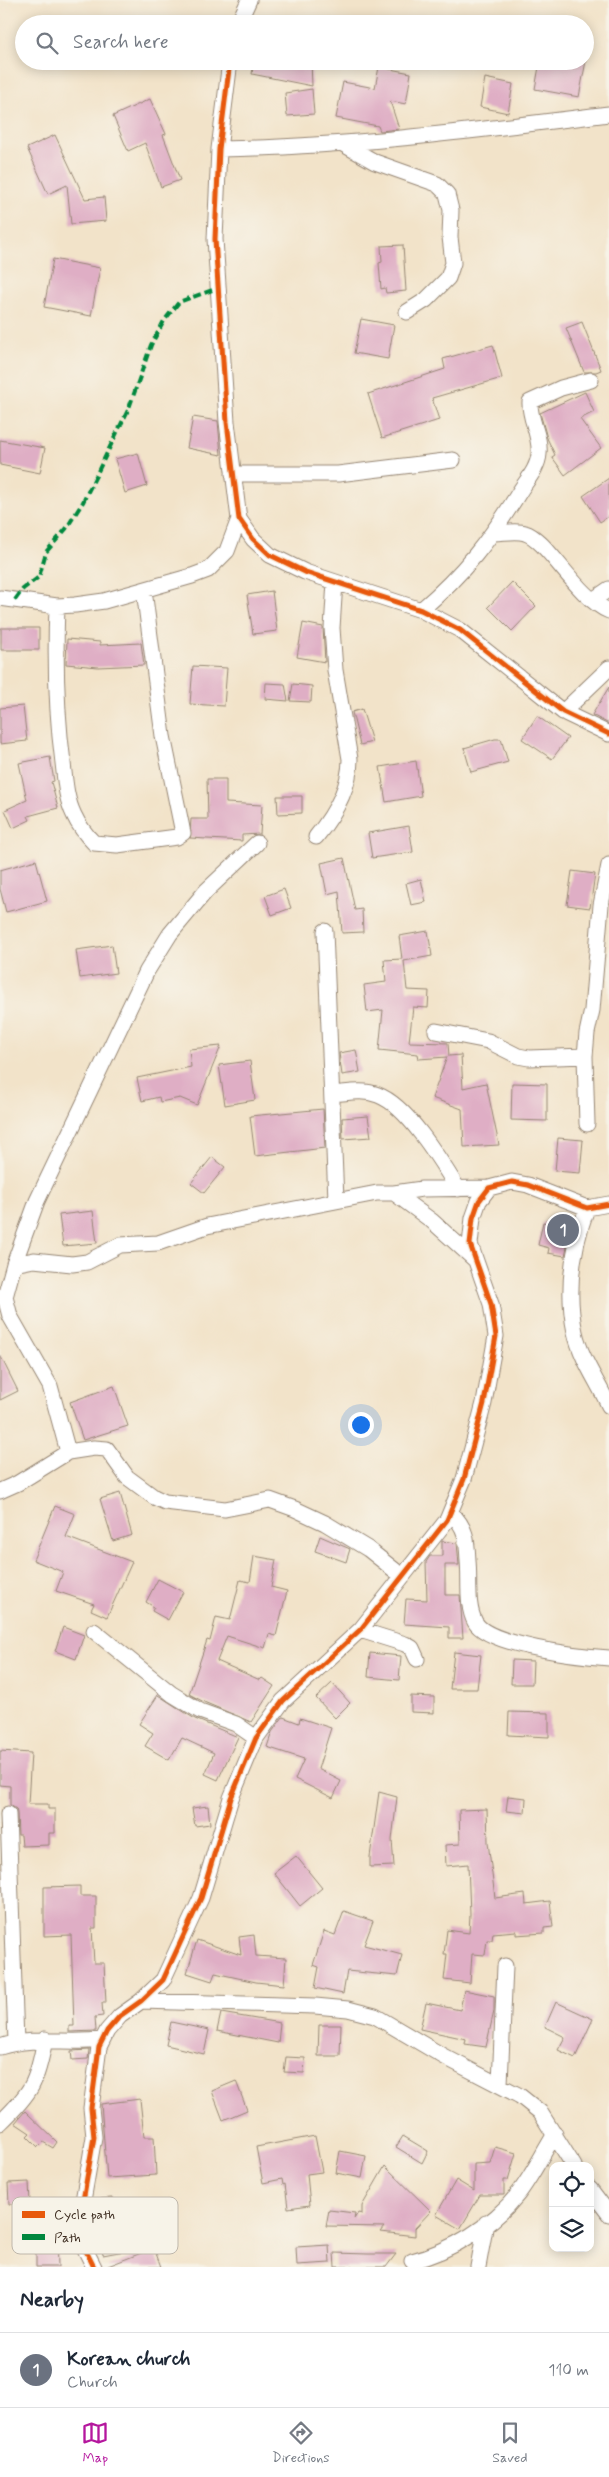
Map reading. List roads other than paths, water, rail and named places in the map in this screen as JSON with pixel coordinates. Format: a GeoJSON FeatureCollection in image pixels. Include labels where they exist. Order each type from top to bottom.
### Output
{"type":"FeatureCollection","features":[{"type":"Feature","properties":{"kind":"street"},"geometry":{"type":"LineString","coordinates":[[242,15],[249,0]]}},
{"type":"Feature","properties":{"kind":"street"},"geometry":{"type":"LineString","coordinates":[[229,70],[219,149],[215,239],[227,422],[239,519],[253,539],[270,555],[305,572],[420,610],[460,630],[563,712],[609,734]]}},
{"type":"Feature","properties":{"kind":"street"},"geometry":{"type":"LineString","coordinates":[[219,149],[295,148],[343,144],[609,114]]}},
{"type":"Feature","properties":{"kind":"street"},"geometry":{"type":"LineString","coordinates":[[343,144],[375,162],[437,184],[447,194],[451,210],[450,237],[453,263],[448,278],[426,300],[407,312]]}},
{"type":"Feature","properties":{"kind":"street"},"geometry":{"type":"LineString","coordinates":[[420,610],[448,587],[477,556],[494,533],[535,468],[539,456],[539,442],[530,402],[561,388],[591,380]]}},
{"type":"Feature","properties":{"kind":"street"},"geometry":{"type":"LineString","coordinates":[[233,474],[338,474],[453,460]]}},
{"type":"Feature","properties":{"kind":"street"},"geometry":{"type":"LineString","coordinates":[[0,598],[57,606],[104,601],[208,570],[227,551],[239,519]]}},
{"type":"Feature","properties":{"kind":"street"},"geometry":{"type":"LineString","coordinates":[[494,533],[524,532],[535,538],[574,585],[609,611]]}},
{"type":"Feature","properties":{"kind":"street"},"geometry":{"type":"LineString","coordinates":[[316,837],[329,821],[350,774],[350,759],[335,670],[332,628],[335,582]]}},
{"type":"Feature","properties":{"kind":"street"},"geometry":{"type":"LineString","coordinates":[[593,600],[609,588]]}},
{"type":"Feature","properties":{"kind":"street"},"geometry":{"type":"LineString","coordinates":[[57,606],[54,669],[58,728],[67,794],[73,815],[84,833],[94,843],[117,845],[177,837],[184,833],[163,736],[144,590]]}},
{"type":"Feature","properties":{"kind":"street"},"geometry":{"type":"LineString","coordinates":[[563,712],[609,668]]}},
{"type":"Feature","properties":{"kind":"street"},"geometry":{"type":"LineString","coordinates":[[68,1452],[50,1386],[10,1316],[5,1298],[14,1264],[37,1201],[147,971],[170,934],[206,891],[256,843]]}},
{"type":"Feature","properties":{"kind":"street"},"geometry":{"type":"LineString","coordinates":[[587,1124],[585,1056],[592,1010],[601,904],[609,865]]}},
{"type":"Feature","properties":{"kind":"street"},"geometry":{"type":"LineString","coordinates":[[325,931],[330,1010],[336,1200]]}},
{"type":"Feature","properties":{"kind":"street"},"geometry":{"type":"LineString","coordinates":[[436,1031],[488,1041],[524,1057],[585,1056]]}},
{"type":"Feature","properties":{"kind":"street"},"geometry":{"type":"LineString","coordinates":[[332,1094],[364,1091],[380,1095],[392,1104],[435,1152],[458,1189]]}},
{"type":"Feature","properties":{"kind":"street"},"geometry":{"type":"LineString","coordinates":[[14,1264],[34,1260],[72,1264],[87,1262],[120,1244],[158,1243],[207,1226],[377,1193],[394,1193],[422,1189],[489,1188],[512,1182],[528,1185],[587,1208],[609,1204]]}},
{"type":"Feature","properties":{"kind":"street"},"geometry":{"type":"LineString","coordinates":[[84,2197],[94,2138],[91,2108],[94,2078],[102,2040],[107,2030],[120,2016],[141,2002],[164,1980],[189,1927],[216,1853],[236,1783],[256,1738],[283,1701],[360,1630],[451,1514],[464,1479],[481,1413],[496,1336],[491,1304],[470,1244],[473,1218],[479,1201],[489,1188]]}},
{"type":"Feature","properties":{"kind":"street"},"geometry":{"type":"LineString","coordinates":[[394,1193],[432,1221],[474,1259]]}},
{"type":"Feature","properties":{"kind":"street"},"geometry":{"type":"LineString","coordinates":[[587,1208],[572,1260],[575,1332],[593,1376],[609,1406]]}},
{"type":"Feature","properties":{"kind":"street"},"geometry":{"type":"LineString","coordinates":[[0,1491],[68,1452],[94,1448],[107,1450],[127,1477],[154,1497],[165,1502],[224,1508],[270,1500],[325,1523],[368,1549],[402,1576]]}},
{"type":"Feature","properties":{"kind":"street"},"geometry":{"type":"LineString","coordinates":[[451,1514],[462,1526],[467,1537],[470,1604],[476,1623],[481,1630],[503,1640],[609,1658]]}},
{"type":"Feature","properties":{"kind":"street"},"geometry":{"type":"LineString","coordinates":[[360,1630],[406,1644],[412,1648],[417,1659]]}},
{"type":"Feature","properties":{"kind":"street"},"geometry":{"type":"LineString","coordinates":[[94,1631],[172,1694],[200,1711],[236,1724],[256,1738]]}},
{"type":"Feature","properties":{"kind":"street"},"geometry":{"type":"LineString","coordinates":[[8,1814],[16,2042]]}},
{"type":"Feature","properties":{"kind":"street"},"geometry":{"type":"LineString","coordinates":[[500,2084],[505,1966]]}},
{"type":"Feature","properties":{"kind":"street"},"geometry":{"type":"LineString","coordinates":[[141,2002],[286,2005],[348,2010],[375,2016],[443,2056],[500,2084],[540,2112],[572,2162]]}},
{"type":"Feature","properties":{"kind":"street"},"geometry":{"type":"LineString","coordinates":[[0,2047],[16,2042],[45,2039],[76,2043],[102,2040]]}},
{"type":"Feature","properties":{"kind":"street"},"geometry":{"type":"LineString","coordinates":[[0,2123],[32,2088],[40,2070],[45,2039]]}},
{"type":"Feature","properties":{"kind":"street"},"geometry":{"type":"LineString","coordinates":[[412,2261],[437,2255],[456,2246],[486,2223],[518,2194],[554,2134]]}},
{"type":"Feature","properties":{"kind":"street"},"geometry":{"type":"LineString","coordinates":[[594,2194],[607,2210]]}},
{"type":"Feature","properties":{"kind":"street"},"geometry":{"type":"LineString","coordinates":[[478,2267],[486,2223]]}},
{"type":"Feature","properties":{"kind":"street"},"geometry":{"type":"LineString","coordinates":[[88,2254],[94,2267]]}},
{"type":"Feature","properties":{"kind":"place","name":"Korean church"},"geometry":{"type":"Point","coordinates":[563,1230]}}]}
